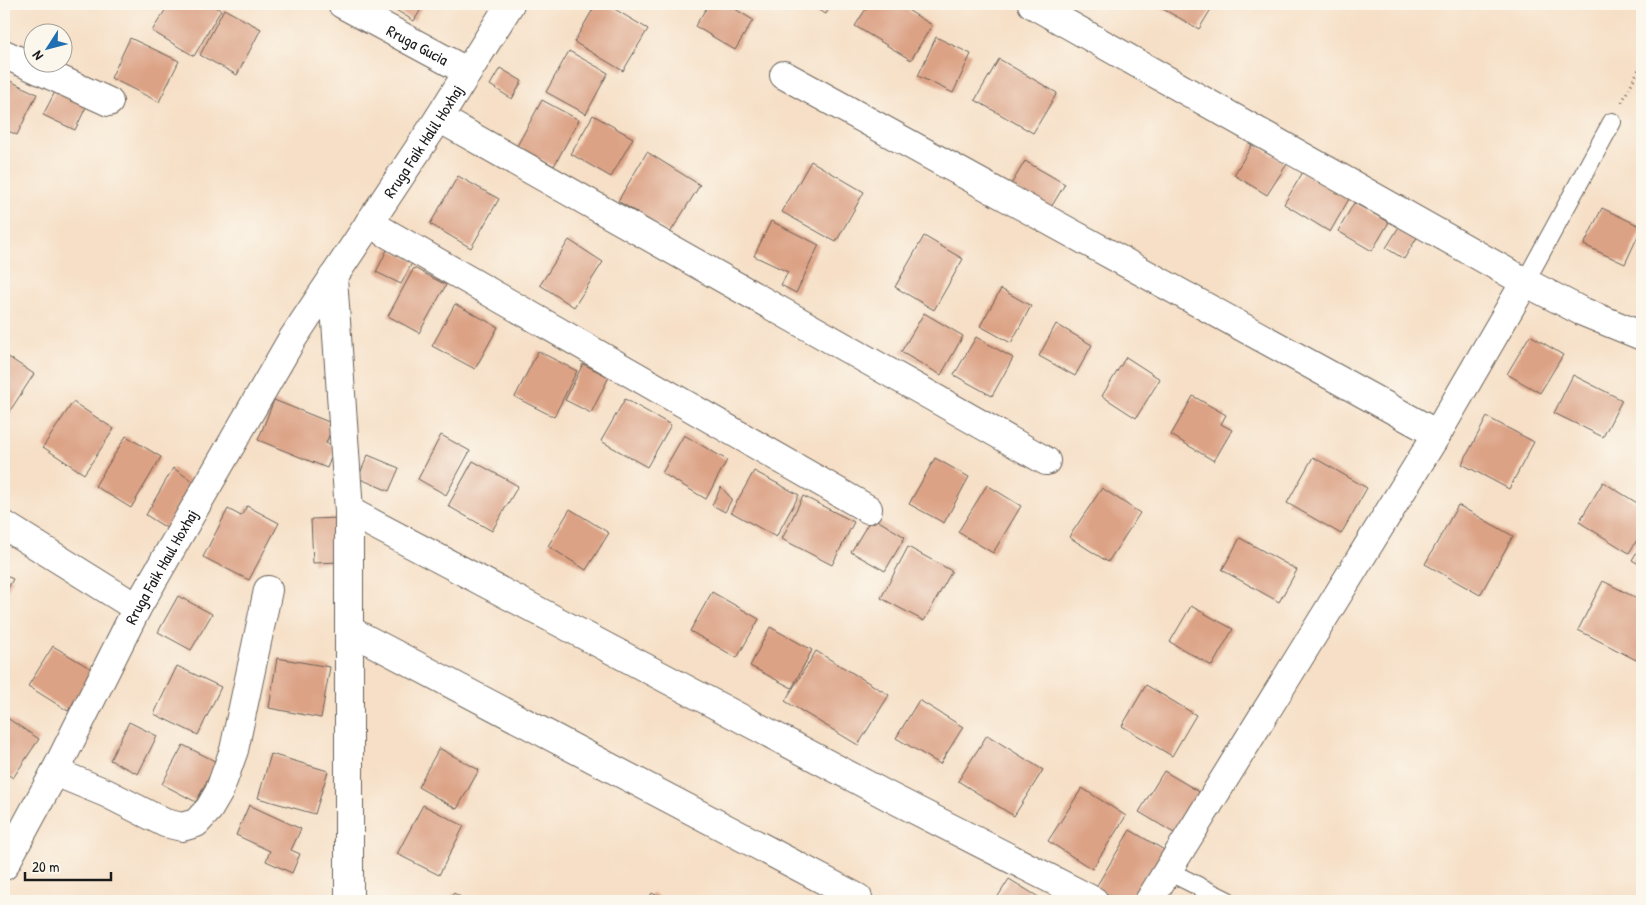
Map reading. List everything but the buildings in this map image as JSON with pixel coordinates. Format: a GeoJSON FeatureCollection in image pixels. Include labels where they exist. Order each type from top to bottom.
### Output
{"type":"FeatureCollection","features":[{"type":"Feature","properties":{"kind":"street","name":"Rruga Gucia"},"geometry":{"type":"LineString","coordinates":[[342,4],[468,72]]}},
{"type":"Feature","properties":{"kind":"street","name":"Rruga Faik Halil Hoxhaj"},"geometry":{"type":"LineString","coordinates":[[333,277],[440,118],[510,4]]}},
{"type":"Feature","properties":{"kind":"street"},"geometry":{"type":"LineString","coordinates":[[1032,4],[1525,282],[1581,311],[1642,336]]}},
{"type":"Feature","properties":{"kind":"street"},"geometry":{"type":"LineString","coordinates":[[4,54],[110,102]]}},
{"type":"Feature","properties":{"kind":"street"},"geometry":{"type":"LineString","coordinates":[[784,75],[1436,434]]}},
{"type":"Feature","properties":{"kind":"street"},"geometry":{"type":"LineString","coordinates":[[440,118],[1046,461]]}},
{"type":"Feature","properties":{"kind":"street"},"geometry":{"type":"LineString","coordinates":[[369,224],[868,509]]}},
{"type":"Feature","properties":{"kind":"street"},"geometry":{"type":"LineString","coordinates":[[333,277],[349,511],[349,901]]}},
{"type":"Feature","properties":{"kind":"street","name":"Rruga Faik Haul Hoxhaj"},"geometry":{"type":"LineString","coordinates":[[5,861],[55,772],[138,608],[291,341],[333,277]]}},
{"type":"Feature","properties":{"kind":"street"},"geometry":{"type":"LineString","coordinates":[[1149,901],[1436,434],[1525,282]]}},
{"type":"Feature","properties":{"kind":"street"},"geometry":{"type":"LineString","coordinates":[[349,511],[888,796],[1094,901]]}},
{"type":"Feature","properties":{"kind":"street"},"geometry":{"type":"LineString","coordinates":[[4,525],[138,608]]}},
{"type":"Feature","properties":{"kind":"street"},"geometry":{"type":"LineString","coordinates":[[55,772],[106,793],[165,823],[182,827],[196,823],[209,809],[219,792],[234,750],[268,590]]}},
{"type":"Feature","properties":{"kind":"street"},"geometry":{"type":"LineString","coordinates":[[349,630],[858,898]]}},
{"type":"Feature","properties":{"kind":"lane"},"geometry":{"type":"LineString","coordinates":[[1525,282],[1612,122]]}},
{"type":"Feature","properties":{"kind":"lane"},"geometry":{"type":"LineString","coordinates":[[1168,871],[1228,901]]}},
{"type":"Feature","properties":{"kind":"path"},"geometry":{"type":"LineString","coordinates":[[1612,122],[1642,63]]}}]}
